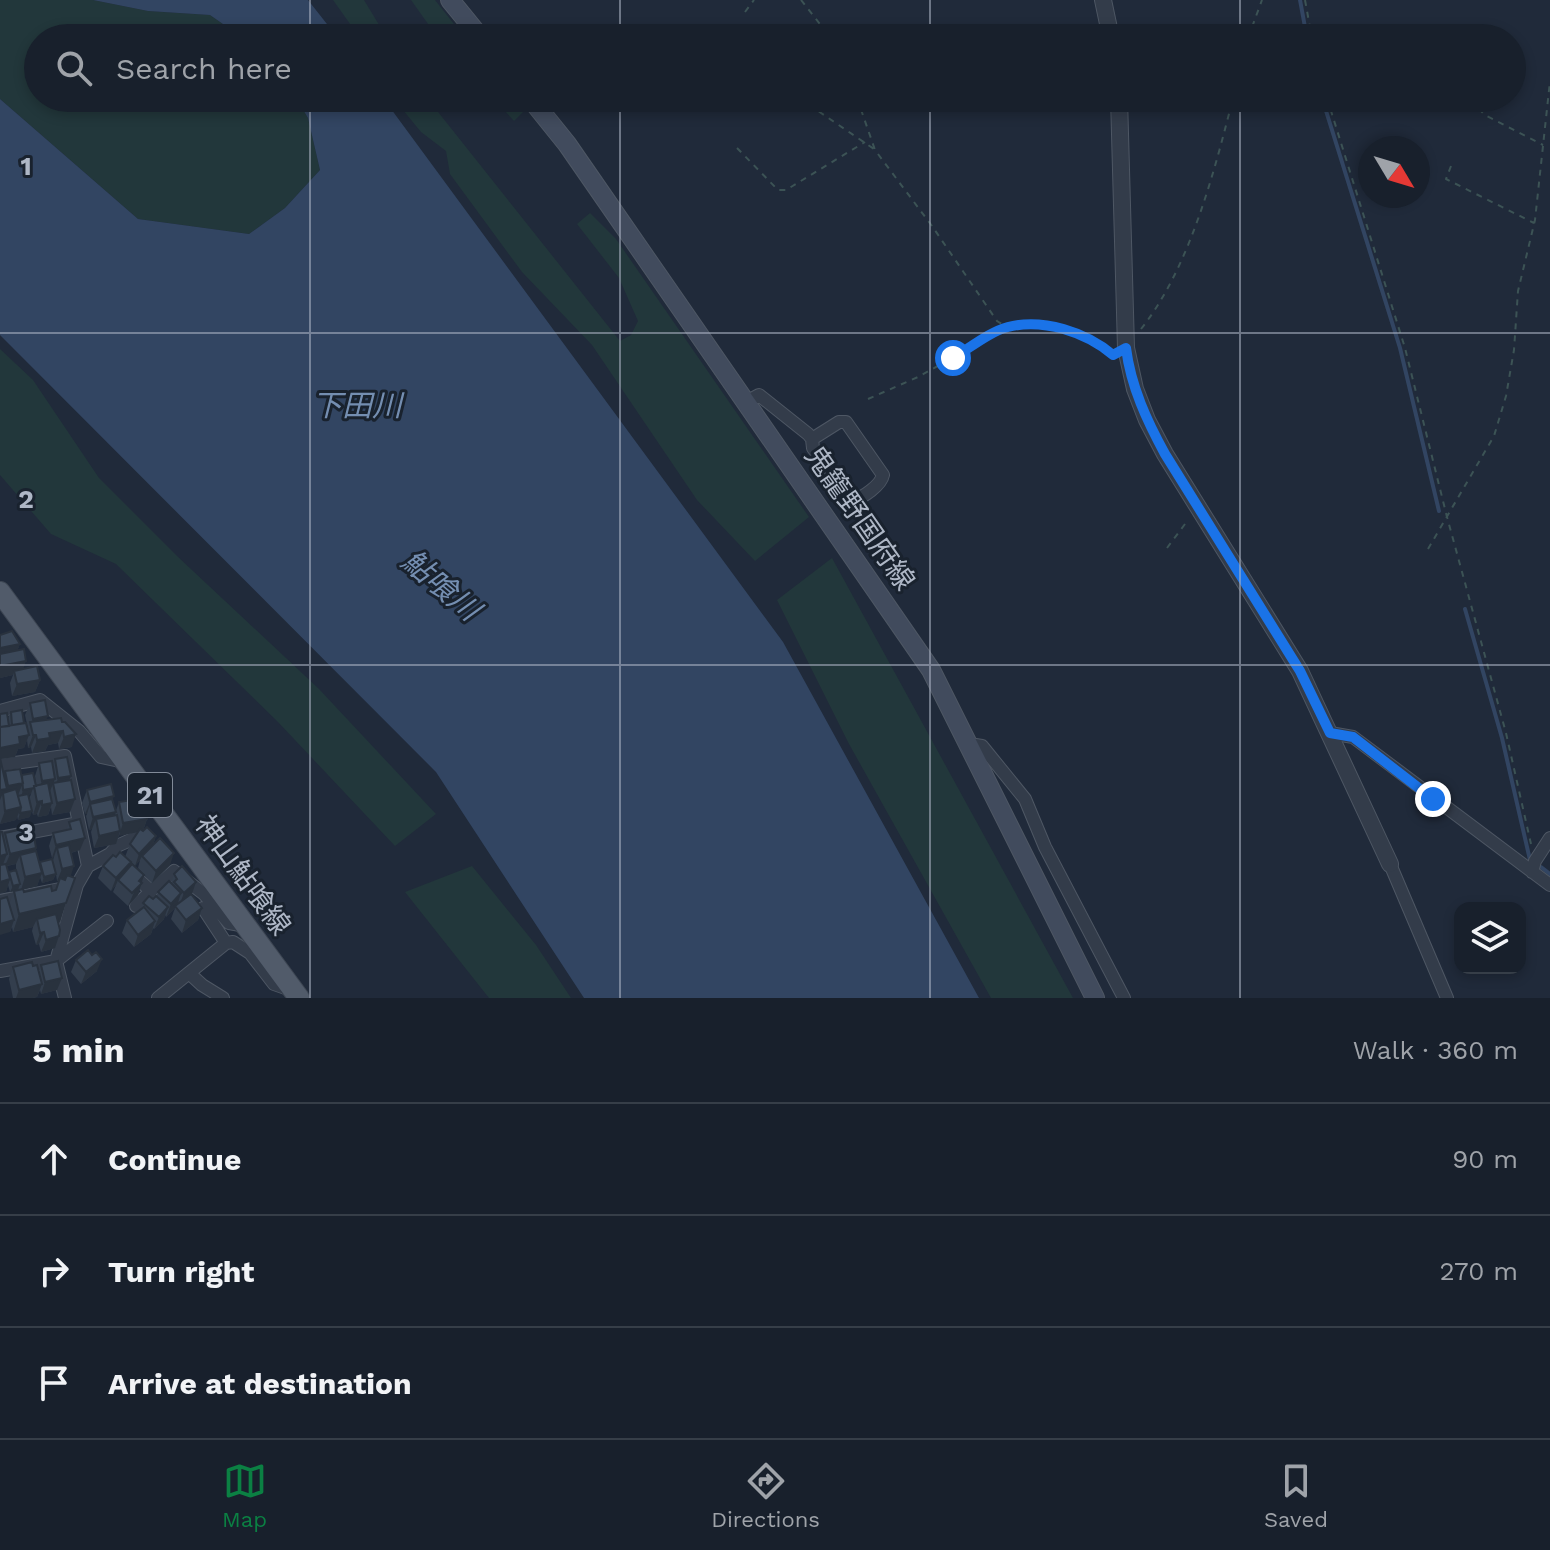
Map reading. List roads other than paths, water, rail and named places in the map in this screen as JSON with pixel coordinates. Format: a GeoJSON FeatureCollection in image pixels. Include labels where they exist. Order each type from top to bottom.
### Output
{"type":"FeatureCollection","features":[{"type":"Feature","properties":{"kind":"main road"},"geometry":{"type":"LineString","coordinates":[[450,0],[470,24]]}},
{"type":"Feature","properties":{"kind":"main road","name":"鬼籠野国府線"},"geometry":{"type":"LineString","coordinates":[[541,112],[567,144],[931,670],[1095,998]]}},
{"type":"Feature","properties":{"kind":"main road","name":"神山鮎喰線"},"geometry":{"type":"LineString","coordinates":[[0,592],[296,994]]}},
{"type":"Feature","properties":{"kind":"street"},"geometry":{"type":"LineString","coordinates":[[1103,0],[1108,24]]}},
{"type":"Feature","properties":{"kind":"street"},"geometry":{"type":"LineString","coordinates":[[1119,112],[1126,348],[1135,389],[1147,420],[1300,671],[1390,864],[1447,998]]}},
{"type":"Feature","properties":{"kind":"street"},"geometry":{"type":"LineString","coordinates":[[746,402],[759,395],[812,439],[813,448],[853,500],[859,499],[882,480],[883,475],[846,422],[839,422],[812,439]]}},
{"type":"Feature","properties":{"kind":"street"},"geometry":{"type":"LineString","coordinates":[[0,711],[40,700],[79,731],[101,757],[126,763]]}},
{"type":"Feature","properties":{"kind":"street"},"geometry":{"type":"LineString","coordinates":[[1330,733],[1353,737],[1534,866],[1550,885]]}},
{"type":"Feature","properties":{"kind":"street"},"geometry":{"type":"LineString","coordinates":[[969,744],[982,746],[1025,799],[1045,847],[1124,998]]}},
{"type":"Feature","properties":{"kind":"street"},"geometry":{"type":"LineString","coordinates":[[0,765],[65,756],[88,866]]}},
{"type":"Feature","properties":{"kind":"street"},"geometry":{"type":"LineString","coordinates":[[0,838],[79,823]]}},
{"type":"Feature","properties":{"kind":"street"},"geometry":{"type":"LineString","coordinates":[[65,998],[56,961],[77,885],[88,866],[110,854],[117,846],[139,836]]}},
{"type":"Feature","properties":{"kind":"street"},"geometry":{"type":"LineString","coordinates":[[1534,866],[1550,838]]}},
{"type":"Feature","properties":{"kind":"street"},"geometry":{"type":"LineString","coordinates":[[110,854],[151,891]]}},
{"type":"Feature","properties":{"kind":"street"},"geometry":{"type":"LineString","coordinates":[[136,906],[174,871],[204,894],[229,923],[246,926]]}},
{"type":"Feature","properties":{"kind":"street"},"geometry":{"type":"LineString","coordinates":[[0,901],[77,885]]}},
{"type":"Feature","properties":{"kind":"street"},"geometry":{"type":"LineString","coordinates":[[203,908],[226,943]]}},
{"type":"Feature","properties":{"kind":"street"},"geometry":{"type":"LineString","coordinates":[[0,971],[56,961],[107,921]]}},
{"type":"Feature","properties":{"kind":"street"},"geometry":{"type":"LineString","coordinates":[[158,998],[226,943],[233,942],[250,953],[274,984],[296,994]]}},
{"type":"Feature","properties":{"kind":"street"},"geometry":{"type":"LineString","coordinates":[[189,973],[223,998]]}},
{"type":"Feature","properties":{"kind":"water"},"geometry":{"type":"Polygon","coordinates":[[[93,0],[308,0],[327,24],[223,24],[210,15],[148,11],[93,0]]]}},
{"type":"Feature","properties":{"kind":"water","name":"下田川"},"geometry":{"type":"Polygon","coordinates":[[[0,99],[138,219],[249,234],[285,208],[320,170],[304,112],[393,112],[783,642],[979,998],[584,998],[436,772],[0,335],[0,99]]]}},
{"type":"Feature","properties":{"kind":"waterway"},"geometry":{"type":"LineString","coordinates":[[1300,0],[1304,24]]}},
{"type":"Feature","properties":{"kind":"waterway"},"geometry":{"type":"LineString","coordinates":[[1326,112],[1400,348],[1439,511]]}},
{"type":"Feature","properties":{"kind":"waterway"},"geometry":{"type":"LineString","coordinates":[[1465,609],[1502,738],[1530,860]]}},
{"type":"Feature","properties":{"kind":"waterway"},"geometry":{"type":"LineString","coordinates":[[1541,867],[1550,874]]}},
{"type":"Feature","properties":{"kind":"water label","name":"鮎喰川"},"geometry":{"type":"Point","coordinates":[441,585]}}]}
